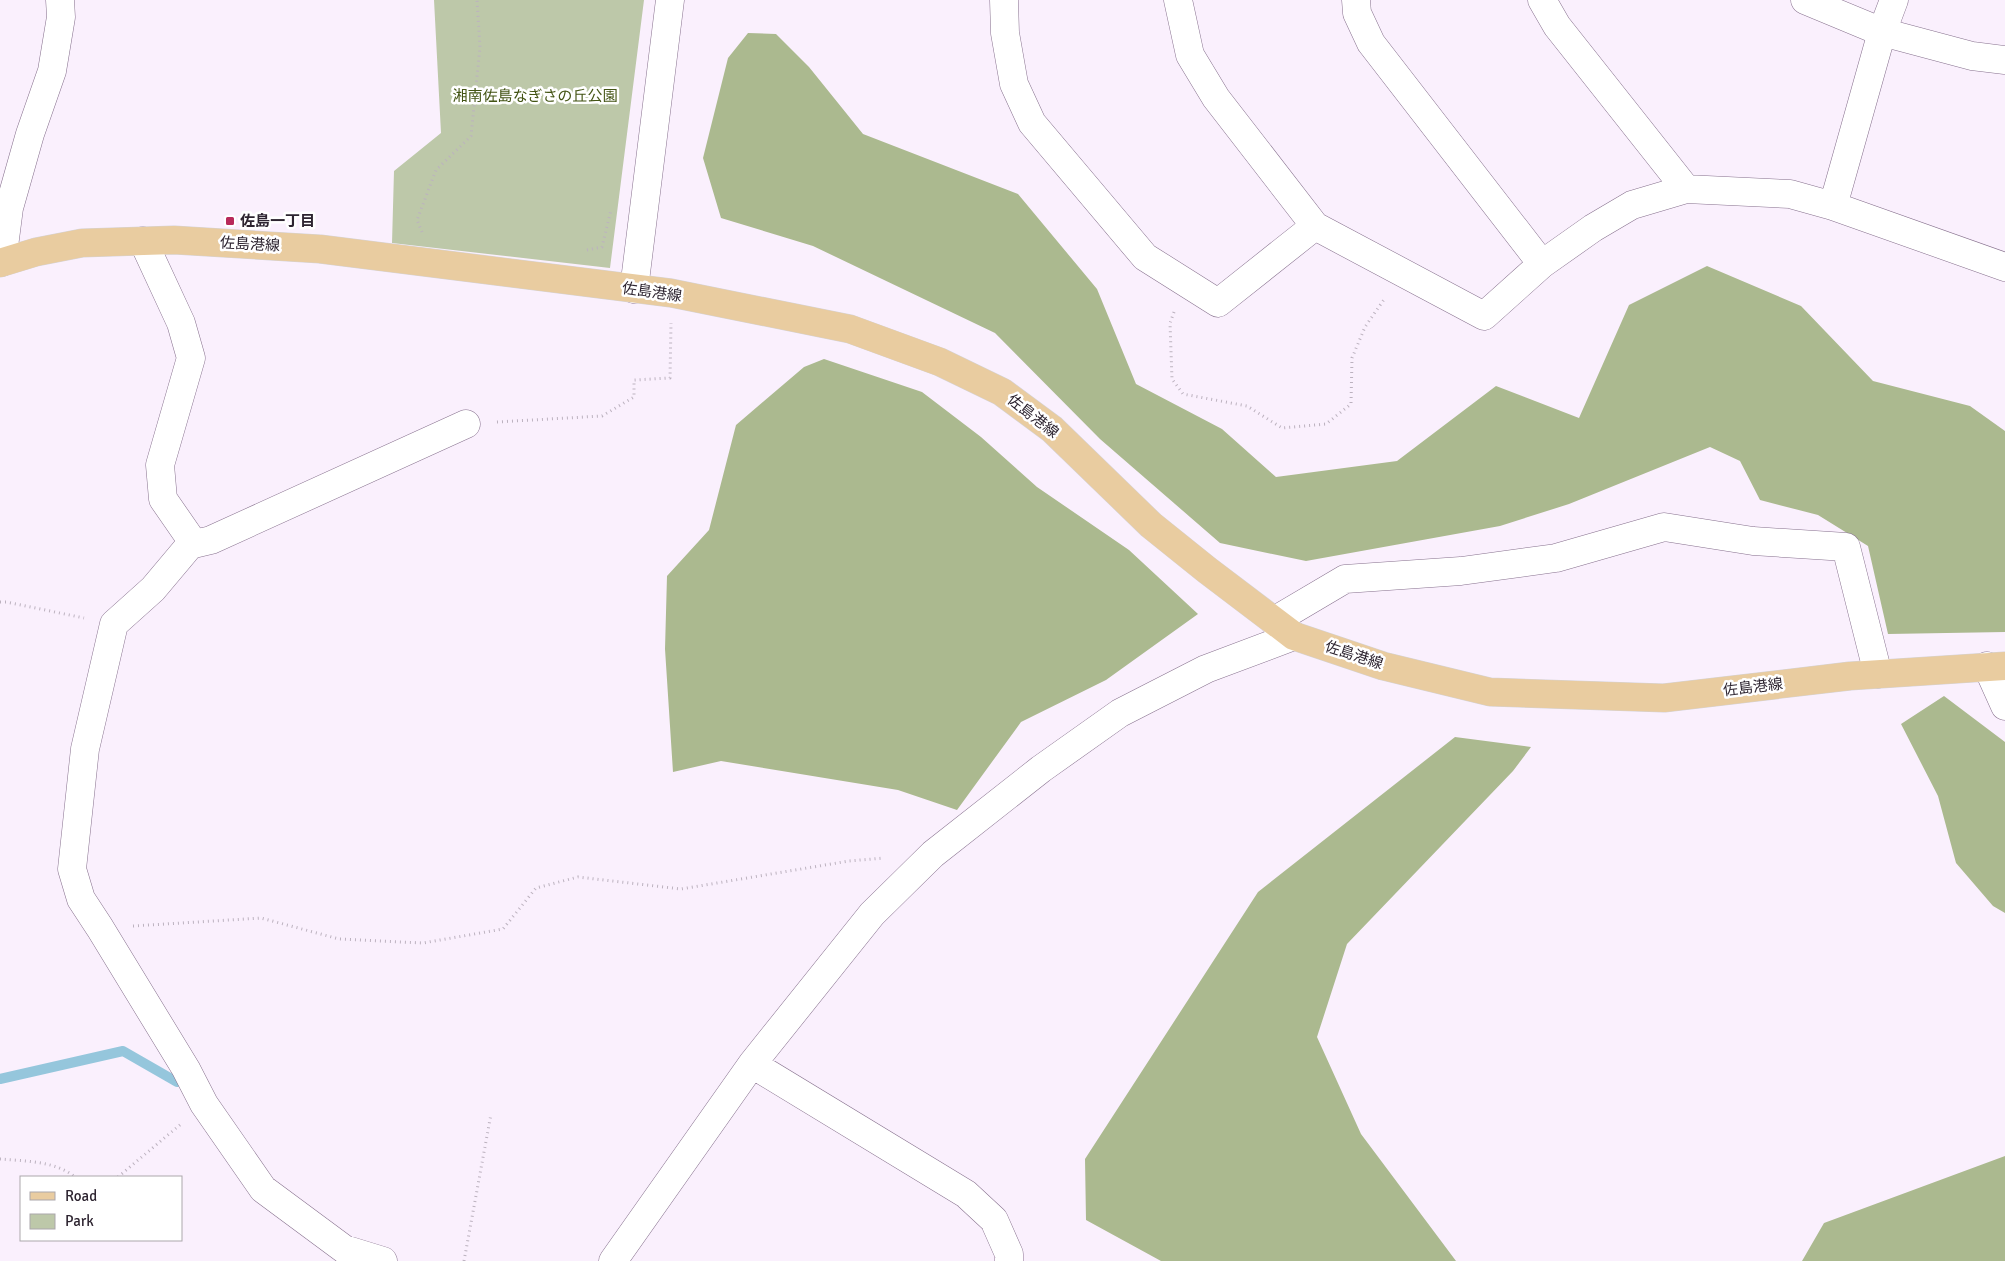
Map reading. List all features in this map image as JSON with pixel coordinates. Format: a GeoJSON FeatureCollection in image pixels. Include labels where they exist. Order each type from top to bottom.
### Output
{"type":"FeatureCollection","features":[{"type":"Feature","properties":{"kind":"main road","name":"佐島港線"},"geometry":{"type":"LineString","coordinates":[[1,263],[36,252],[82,243],[174,240],[320,249],[671,293],[850,329],[940,362],[1002,392],[1052,429],[1151,525],[1284,628],[1383,666],[1490,692],[1664,698],[1878,674],[1996,666]]}},
{"type":"Feature","properties":{"kind":"street"},"geometry":{"type":"LineString","coordinates":[[1,263],[9,208],[30,134],[52,71],[61,17],[60,0]]}},
{"type":"Feature","properties":{"kind":"street"},"geometry":{"type":"LineString","coordinates":[[634,289],[670,0]]}},
{"type":"Feature","properties":{"kind":"street"},"geometry":{"type":"LineString","coordinates":[[1004,0],[1005,33],[1014,84],[1032,123],[1145,257],[1218,303],[1314,226]]}},
{"type":"Feature","properties":{"kind":"street"},"geometry":{"type":"LineString","coordinates":[[1178,0],[1190,55],[1216,98],[1314,226],[1484,316],[1542,264],[1594,228],[1632,205],[1686,189],[1790,194],[1832,206],[2005,267]]}},
{"type":"Feature","properties":{"kind":"street"},"geometry":{"type":"LineString","coordinates":[[1356,0],[1357,12],[1371,43],[1542,264]]}},
{"type":"Feature","properties":{"kind":"street"},"geometry":{"type":"LineString","coordinates":[[1542,0],[1557,26],[1686,189]]}},
{"type":"Feature","properties":{"kind":"street"},"geometry":{"type":"LineString","coordinates":[[1805,0],[1882,32],[1972,56],[2005,60]]}},
{"type":"Feature","properties":{"kind":"street"},"geometry":{"type":"LineString","coordinates":[[1832,206],[1882,32],[1894,0]]}},
{"type":"Feature","properties":{"kind":"street"},"geometry":{"type":"LineString","coordinates":[[143,241],[181,323],[191,358],[160,464],[163,499],[190,538],[190,545]]}},
{"type":"Feature","properties":{"kind":"street"},"geometry":{"type":"LineString","coordinates":[[383,1261],[344,1249],[263,1189],[204,1104],[186,1069],[81,899],[72,869],[85,749],[114,624],[153,589],[190,545],[212,540],[466,424]]}},
{"type":"Feature","properties":{"kind":"street"},"geometry":{"type":"LineString","coordinates":[[613,1261],[752,1064],[872,914],[941,848],[1041,769],[1120,712],[1284,628],[1344,579],[1461,571],[1556,558],[1664,527],[1753,541],[1846,547],[1878,674]]}},
{"type":"Feature","properties":{"kind":"street"},"geometry":{"type":"LineString","coordinates":[[1996,666],[2005,706]]}},
{"type":"Feature","properties":{"kind":"street"},"geometry":{"type":"LineString","coordinates":[[752,1064],[966,1194],[994,1220],[1010,1254],[1008,1261]]}},
{"type":"Feature","properties":{"kind":"path"},"geometry":{"type":"LineString","coordinates":[[424,237],[417,220],[436,170],[471,136],[480,47],[477,0]]}},
{"type":"Feature","properties":{"kind":"path"},"geometry":{"type":"LineString","coordinates":[[585,250],[602,247],[612,205]]}},
{"type":"Feature","properties":{"kind":"path"},"geometry":{"type":"LineString","coordinates":[[1197,290],[1175,310],[1170,323],[1172,379],[1183,394],[1246,406],[1282,428],[1326,424],[1351,404],[1352,358],[1365,327],[1403,273]]}},
{"type":"Feature","properties":{"kind":"path"},"geometry":{"type":"LineString","coordinates":[[466,424],[602,416],[634,397],[634,380],[670,378],[671,293]]}},
{"type":"Feature","properties":{"kind":"path"},"geometry":{"type":"LineString","coordinates":[[0,602],[114,624]]}},
{"type":"Feature","properties":{"kind":"path"},"geometry":{"type":"LineString","coordinates":[[100,928],[261,918],[339,939],[423,942],[504,929],[536,888],[578,877],[681,889],[849,861],[886,858]]}},
{"type":"Feature","properties":{"kind":"path"},"geometry":{"type":"LineString","coordinates":[[119,1176],[204,1104]]}},
{"type":"Feature","properties":{"kind":"path"},"geometry":{"type":"LineString","coordinates":[[464,1261],[491,1114]]}},
{"type":"Feature","properties":{"kind":"path"},"geometry":{"type":"LineString","coordinates":[[0,1159],[32,1161],[67,1170],[74,1176]]}},
{"type":"Feature","properties":{"kind":"green space","name":"湘南佐島なぎさの丘公園"},"geometry":{"type":"Polygon","coordinates":[[[434,0],[644,0],[610,268],[392,243],[394,171],[441,133],[434,0]]]}},
{"type":"Feature","properties":{"kind":"green space"},"geometry":{"type":"Polygon","coordinates":[[[748,33],[776,34],[809,67],[863,134],[1018,194],[1097,289],[1136,384],[1222,429],[1276,477],[1397,461],[1496,386],[1579,418],[1629,305],[1707,266],[1801,306],[1873,381],[1970,406],[2005,431],[2005,632],[1888,634],[1868,546],[1818,515],[1760,500],[1740,461],[1710,447],[1569,504],[1500,526],[1306,561],[1220,543],[1100,439],[995,333],[813,246],[721,218],[703,158],[728,58],[748,33]]]}},
{"type":"Feature","properties":{"kind":"green space"},"geometry":{"type":"Polygon","coordinates":[[[824,359],[922,392],[981,437],[1037,487],[1129,550],[1198,614],[1106,680],[1021,722],[957,810],[898,790],[721,761],[673,772],[665,649],[667,576],[709,530],[736,425],[804,367],[824,359]]]}},
{"type":"Feature","properties":{"kind":"green space"},"geometry":{"type":"Polygon","coordinates":[[[1944,696],[2005,742],[2005,913],[1993,906],[1956,863],[1938,796],[1901,724],[1944,696]]]}},
{"type":"Feature","properties":{"kind":"green space"},"geometry":{"type":"Polygon","coordinates":[[[1455,737],[1531,747],[1513,771],[1347,944],[1317,1037],[1361,1134],[1456,1261],[1161,1261],[1086,1220],[1085,1159],[1258,892],[1455,737]]]}},
{"type":"Feature","properties":{"kind":"green space"},"geometry":{"type":"Polygon","coordinates":[[[2005,1156],[2005,1261],[1802,1261],[1824,1223],[2005,1156]]]}},
{"type":"Feature","properties":{"kind":"waterway"},"geometry":{"type":"LineString","coordinates":[[0,1079],[123,1051],[177,1082]]}},
{"type":"Feature","properties":{"kind":"place","name":"佐島一丁目"},"geometry":{"type":"Point","coordinates":[230,221]}}]}
